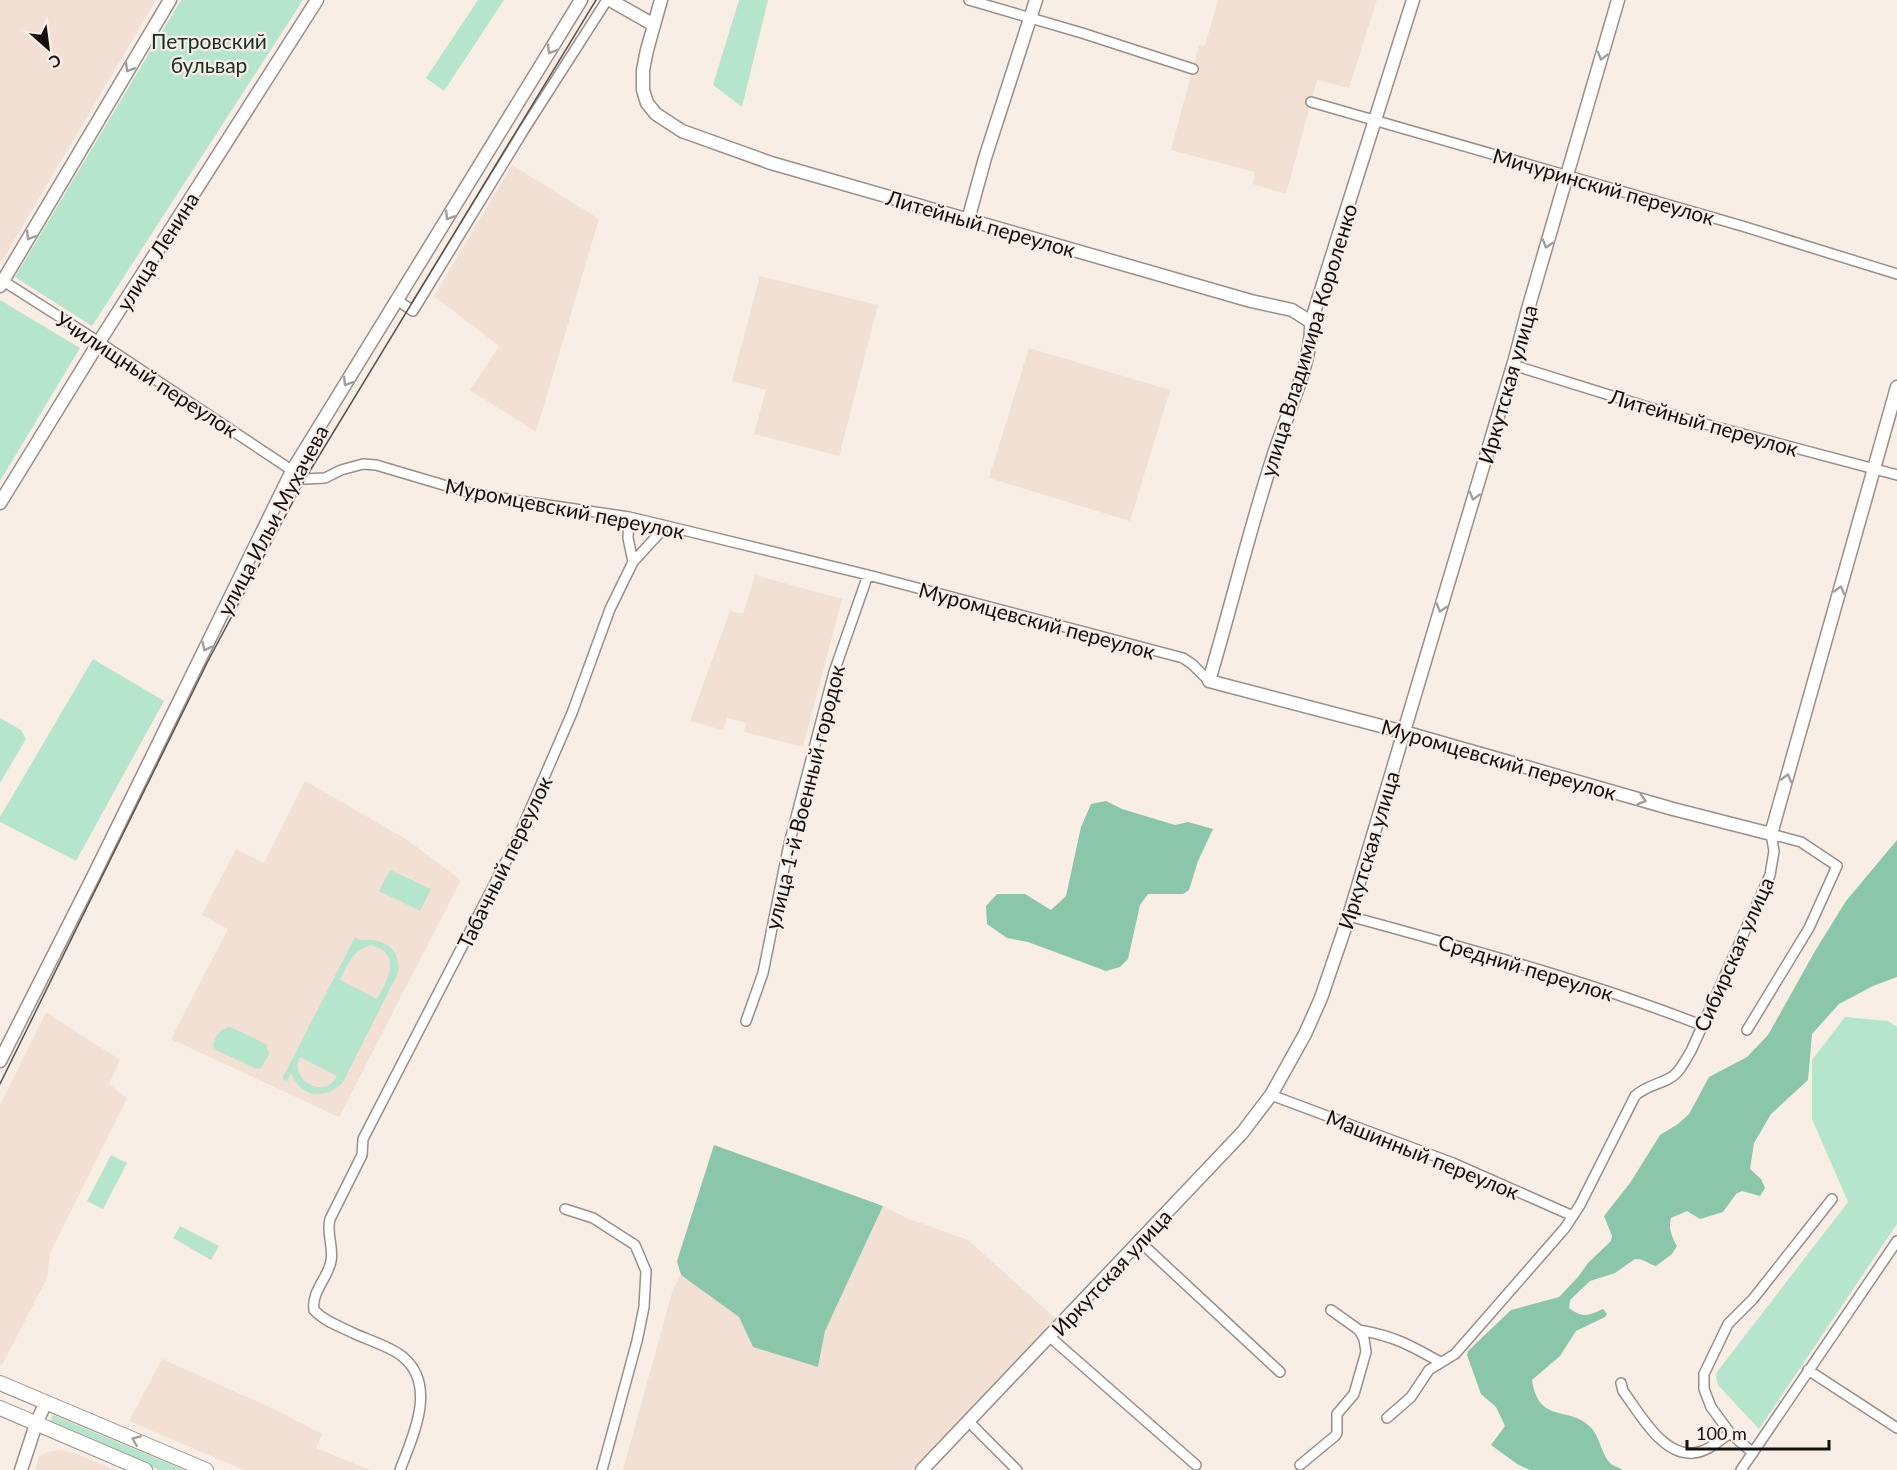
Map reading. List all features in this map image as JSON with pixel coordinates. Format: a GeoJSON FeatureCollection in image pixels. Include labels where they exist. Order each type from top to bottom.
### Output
{"type":"FeatureCollection","features":[{"type":"Feature","properties":{"kind":"main road"},"geometry":{"type":"LineString","coordinates":[[1,282],[170,0]]}},
{"type":"Feature","properties":{"kind":"main road","name":"улица Ленина"},"geometry":{"type":"LineString","coordinates":[[0,503],[99,342],[317,0]]}},
{"type":"Feature","properties":{"kind":"main road","name":"улица Ильи Мухачева"},"geometry":{"type":"LineString","coordinates":[[0,1061],[292,471],[581,0]]}},
{"type":"Feature","properties":{"kind":"main road"},"geometry":{"type":"LineString","coordinates":[[609,0],[654,25],[661,0]]}},
{"type":"Feature","properties":{"kind":"main road"},"geometry":{"type":"LineString","coordinates":[[968,220],[985,158],[1036,0]]}},
{"type":"Feature","properties":{"kind":"main road","name":"улица Владимира Короленко"},"geometry":{"type":"LineString","coordinates":[[1209,681],[1270,466],[1307,357],[1312,339],[1311,322],[1413,0]]}},
{"type":"Feature","properties":{"kind":"main road","name":"Иркутская улица"},"geometry":{"type":"LineString","coordinates":[[922,1470],[1242,1133],[1271,1095],[1314,1015],[1348,916],[1404,732],[1618,0]]}},
{"type":"Feature","properties":{"kind":"main road","name":"Литейный переулок"},"geometry":{"type":"LineString","coordinates":[[654,25],[643,70],[643,90],[647,103],[656,114],[682,131],[771,163],[1251,301],[1292,310],[1311,322]]}},
{"type":"Feature","properties":{"kind":"main road","name":"Сибирская улица"},"geometry":{"type":"LineString","coordinates":[[1771,834],[1897,387]]}},
{"type":"Feature","properties":{"kind":"main road","name":"Муромцевский переулок"},"geometry":{"type":"LineString","coordinates":[[1209,681],[1404,732],[1674,809],[1771,834]]}},
{"type":"Feature","properties":{"kind":"main road"},"geometry":{"type":"LineString","coordinates":[[0,1383],[207,1470]]}},
{"type":"Feature","properties":{"kind":"main road"},"geometry":{"type":"LineString","coordinates":[[21,1470],[46,1402]]}},
{"type":"Feature","properties":{"kind":"main road"},"geometry":{"type":"LineString","coordinates":[[0,1408],[145,1470]]}},
{"type":"Feature","properties":{"kind":"street"},"geometry":{"type":"LineString","coordinates":[[397,300],[413,311],[525,128],[609,0]]}},
{"type":"Feature","properties":{"kind":"street"},"geometry":{"type":"LineString","coordinates":[[969,0],[1193,69]]}},
{"type":"Feature","properties":{"kind":"street","name":"Мичуринский переулок"},"geometry":{"type":"LineString","coordinates":[[1311,102],[1742,226],[1897,274]]}},
{"type":"Feature","properties":{"kind":"street","name":"Училищный переулок"},"geometry":{"type":"LineString","coordinates":[[1,282],[99,342],[292,471]]}},
{"type":"Feature","properties":{"kind":"street","name":"Литейный переулок"},"geometry":{"type":"LineString","coordinates":[[1513,365],[1686,419],[1897,475]]}},
{"type":"Feature","properties":{"kind":"street","name":"Муромцевский переулок"},"geometry":{"type":"LineString","coordinates":[[292,471],[305,479],[325,478],[341,470],[363,465],[376,465],[474,494],[629,517],[868,575],[1183,658],[1209,681]]}},
{"type":"Feature","properties":{"kind":"street"},"geometry":{"type":"LineString","coordinates":[[629,517],[628,538],[633,562]]}},
{"type":"Feature","properties":{"kind":"street","name":"Табачный переулок"},"geometry":{"type":"LineString","coordinates":[[400,1470],[420,1416],[421,1400],[415,1373],[403,1356],[319,1316],[314,1310],[313,1304],[332,1260],[328,1228],[330,1219],[362,1155],[363,1139],[516,842],[572,713],[610,609],[633,562],[666,526]]}},
{"type":"Feature","properties":{"kind":"street","name":"улица 1-й Военный городок"},"geometry":{"type":"LineString","coordinates":[[746,1021],[763,973],[789,844],[834,672],[868,575]]}},
{"type":"Feature","properties":{"kind":"street"},"geometry":{"type":"LineString","coordinates":[[1746,1030],[1809,928],[1838,866],[1801,842],[1771,834]]}},
{"type":"Feature","properties":{"kind":"street","name":"Сибирская улица"},"geometry":{"type":"LineString","coordinates":[[1387,1418],[1412,1397],[1424,1376],[1440,1362],[1455,1354],[1573,1216],[1581,1205],[1635,1096],[1645,1088],[1676,1074],[1690,1051],[1770,875],[1774,851],[1771,834]]}},
{"type":"Feature","properties":{"kind":"street","name":"Средний переулок"},"geometry":{"type":"LineString","coordinates":[[1348,916],[1528,965],[1647,1004],[1701,1026]]}},
{"type":"Feature","properties":{"kind":"street","name":"Машинный переулок"},"geometry":{"type":"LineString","coordinates":[[1271,1095],[1454,1163],[1573,1216]]}},
{"type":"Feature","properties":{"kind":"street"},"geometry":{"type":"LineString","coordinates":[[1753,1454],[1730,1433],[1711,1407],[1704,1389],[1704,1374],[1728,1324],[1753,1299],[1832,1199]]}},
{"type":"Feature","properties":{"kind":"street"},"geometry":{"type":"LineString","coordinates":[[565,1209],[593,1218],[635,1245],[646,1271],[644,1307],[637,1341],[603,1470]]}},
{"type":"Feature","properties":{"kind":"street"},"geometry":{"type":"LineString","coordinates":[[1138,1240],[1280,1372]]}},
{"type":"Feature","properties":{"kind":"street"},"geometry":{"type":"LineString","coordinates":[[1741,1470],[1897,1241]]}},
{"type":"Feature","properties":{"kind":"street"},"geometry":{"type":"LineString","coordinates":[[1331,1311],[1359,1330],[1402,1341],[1440,1362]]}},
{"type":"Feature","properties":{"kind":"street"},"geometry":{"type":"LineString","coordinates":[[1299,1465],[1335,1436],[1337,1414],[1354,1394],[1366,1352],[1364,1339],[1359,1330]]}},
{"type":"Feature","properties":{"kind":"street"},"geometry":{"type":"LineString","coordinates":[[1050,1337],[1196,1465]]}},
{"type":"Feature","properties":{"kind":"street"},"geometry":{"type":"LineString","coordinates":[[1808,1370],[1897,1428]]}},
{"type":"Feature","properties":{"kind":"street"},"geometry":{"type":"LineString","coordinates":[[1621,1383],[1623,1390],[1653,1432],[1670,1447],[1694,1453],[1710,1448],[1730,1433]]}},
{"type":"Feature","properties":{"kind":"street"},"geometry":{"type":"LineString","coordinates":[[969,1422],[1017,1470]]}},
{"type":"Feature","properties":{"kind":"shaded area"},"geometry":{"type":"Polygon","coordinates":[[[0,0],[156,0],[2,261],[0,260],[0,0]]]}},
{"type":"Feature","properties":{"kind":"shaded area"},"geometry":{"type":"Polygon","coordinates":[[[1218,0],[1377,0],[1349,88],[1317,80],[1286,194],[1253,184],[1255,172],[1171,150],[1199,45],[1205,46],[1218,0]]]}},
{"type":"Feature","properties":{"kind":"shaded area"},"geometry":{"type":"Polygon","coordinates":[[[512,165],[599,219],[536,432],[470,390],[499,346],[434,296],[512,165]]]}},
{"type":"Feature","properties":{"kind":"shaded area"},"geometry":{"type":"Polygon","coordinates":[[[760,276],[878,305],[839,456],[754,434],[766,390],[732,381],[760,276]]]}},
{"type":"Feature","properties":{"kind":"shaded area"},"geometry":{"type":"Polygon","coordinates":[[[1029,348],[1170,390],[1130,521],[989,478],[1029,348]]]}},
{"type":"Feature","properties":{"kind":"shaded area"},"geometry":{"type":"Polygon","coordinates":[[[755,575],[842,599],[803,747],[744,732],[746,723],[727,718],[723,730],[690,721],[730,611],[743,614],[755,575]]]}},
{"type":"Feature","properties":{"kind":"shaded area"},"geometry":{"type":"Polygon","coordinates":[[[305,781],[406,839],[461,880],[339,1117],[171,1039],[228,929],[202,915],[236,849],[264,863],[305,781]]]}},
{"type":"Feature","properties":{"kind":"shaded area"},"geometry":{"type":"Polygon","coordinates":[[[46,1012],[120,1060],[109,1084],[127,1098],[50,1253],[47,1278],[2,1365],[0,1364],[0,1105],[46,1012]]]}},
{"type":"Feature","properties":{"kind":"shaded area"},"geometry":{"type":"Polygon","coordinates":[[[883,1206],[909,1219],[968,1240],[1055,1318],[944,1439],[912,1470],[623,1470],[673,1289],[681,1275],[739,1317],[753,1347],[818,1367],[825,1331],[883,1206]]]}},
{"type":"Feature","properties":{"kind":"shaded area"},"geometry":{"type":"Polygon","coordinates":[[[162,1359],[274,1409],[322,1434],[316,1448],[370,1470],[244,1470],[129,1421],[162,1359]]]}},
{"type":"Feature","properties":{"kind":"shaded area"},"geometry":{"type":"Polygon","coordinates":[[[61,1450],[77,1454],[115,1470],[35,1470],[39,1457],[50,1451],[61,1450]]]}},
{"type":"Feature","properties":{"kind":"green space","name":"Петровский бульвар"},"geometry":{"type":"Polygon","coordinates":[[[181,0],[303,0],[92,326],[15,277],[181,0]]]}},
{"type":"Feature","properties":{"kind":"green space"},"geometry":{"type":"Polygon","coordinates":[[[478,0],[504,0],[444,91],[426,78],[478,0]]]}},
{"type":"Feature","properties":{"kind":"green space"},"geometry":{"type":"Polygon","coordinates":[[[739,0],[768,0],[742,107],[713,85],[739,0]]]}},
{"type":"Feature","properties":{"kind":"green space"},"geometry":{"type":"Polygon","coordinates":[[[0,300],[80,348],[0,481],[0,300]]]}},
{"type":"Feature","properties":{"kind":"green space"},"geometry":{"type":"Polygon","coordinates":[[[93,659],[164,701],[76,861],[0,822],[0,817],[93,659]]]}},
{"type":"Feature","properties":{"kind":"green space"},"geometry":{"type":"Polygon","coordinates":[[[0,718],[21,730],[26,739],[0,783],[0,718]]]}},
{"type":"Feature","properties":{"kind":"green space"},"geometry":{"type":"Polygon","coordinates":[[[1106,801],[1122,809],[1175,825],[1188,822],[1213,829],[1198,861],[1189,890],[1183,894],[1148,894],[1140,905],[1128,959],[1120,967],[1106,971],[1028,942],[1007,938],[987,924],[986,906],[997,894],[1025,894],[1051,910],[1066,896],[1081,827],[1091,804],[1106,801]]]}},
{"type":"Feature","properties":{"kind":"green space"},"geometry":{"type":"Polygon","coordinates":[[[1897,840],[1897,977],[1873,986],[1839,1004],[1812,1034],[1808,1080],[1771,1114],[1754,1143],[1750,1169],[1761,1179],[1765,1188],[1760,1196],[1742,1191],[1736,1194],[1723,1212],[1700,1219],[1687,1211],[1671,1218],[1671,1232],[1677,1246],[1672,1254],[1656,1266],[1641,1259],[1635,1259],[1615,1273],[1590,1281],[1570,1300],[1569,1308],[1582,1315],[1603,1309],[1607,1314],[1576,1331],[1560,1356],[1532,1380],[1541,1404],[1584,1422],[1593,1430],[1608,1461],[1623,1470],[1530,1470],[1517,1464],[1491,1445],[1505,1426],[1496,1407],[1481,1394],[1467,1355],[1468,1351],[1511,1310],[1559,1297],[1588,1263],[1611,1241],[1612,1236],[1604,1216],[1630,1183],[1660,1135],[1689,1114],[1709,1077],[1747,1057],[1768,1035],[1846,901],[1897,840]]]}},
{"type":"Feature","properties":{"kind":"green space"},"geometry":{"type":"Polygon","coordinates":[[[390,870],[431,889],[420,911],[379,891],[390,870]]]}},
{"type":"Feature","properties":{"kind":"green space"},"geometry":{"type":"Polygon","coordinates":[[[355,937],[361,940],[379,941],[389,947],[398,961],[398,973],[343,1082],[328,1092],[314,1094],[301,1088],[291,1073],[287,1081],[282,1079],[355,937]],[[371,945],[355,954],[340,980],[377,999],[388,975],[390,961],[387,954],[371,945]],[[300,1057],[299,1073],[310,1085],[325,1087],[337,1076],[300,1057]]]}},
{"type":"Feature","properties":{"kind":"green space"},"geometry":{"type":"Polygon","coordinates":[[[1845,1017],[1888,1021],[1897,1027],[1897,1224],[1759,1429],[1718,1385],[1717,1372],[1848,1202],[1812,1119],[1812,1060],[1845,1017]]]}},
{"type":"Feature","properties":{"kind":"green space"},"geometry":{"type":"Polygon","coordinates":[[[230,1027],[266,1044],[269,1054],[261,1068],[257,1069],[216,1050],[213,1046],[215,1039],[223,1029],[230,1027]]]}},
{"type":"Feature","properties":{"kind":"green space"},"geometry":{"type":"Polygon","coordinates":[[[714,1145],[883,1206],[825,1331],[818,1367],[753,1347],[739,1317],[681,1275],[677,1261],[714,1145]]]}},
{"type":"Feature","properties":{"kind":"green space"},"geometry":{"type":"Polygon","coordinates":[[[111,1155],[127,1163],[103,1209],[87,1201],[111,1155]]]}},
{"type":"Feature","properties":{"kind":"green space"},"geometry":{"type":"Polygon","coordinates":[[[180,1226],[219,1246],[211,1260],[173,1238],[180,1226]]]}},
{"type":"Feature","properties":{"kind":"green space"},"geometry":{"type":"Polygon","coordinates":[[[53,1415],[184,1470],[159,1470],[49,1424],[53,1415]]]}},
{"type":"Feature","properties":{"kind":"tram line"},"geometry":{"type":"LineString","coordinates":[[0,1084],[208,661],[305,479],[596,0]]}}]}
